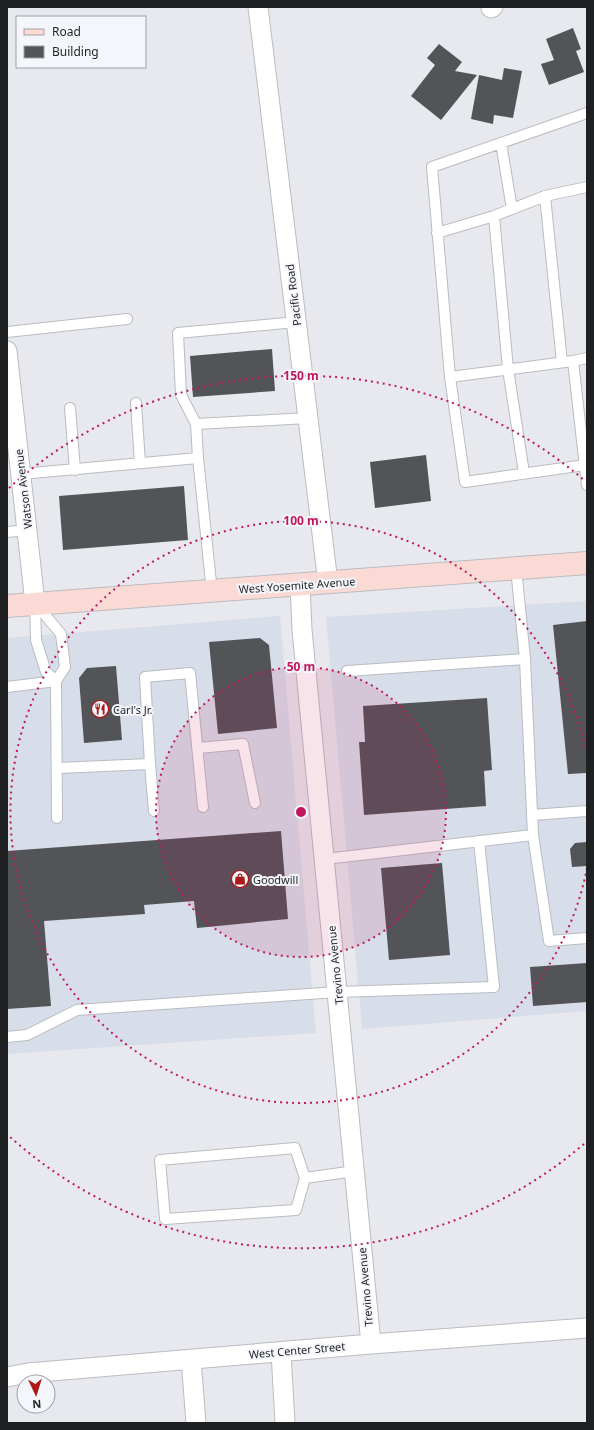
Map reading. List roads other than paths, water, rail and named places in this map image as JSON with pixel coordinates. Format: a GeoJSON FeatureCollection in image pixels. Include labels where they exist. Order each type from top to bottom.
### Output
{"type":"FeatureCollection","features":[{"type":"Feature","properties":{"kind":"main road","name":"West Yosemite Avenue"},"geometry":{"type":"LineString","coordinates":[[7,606],[587,563]]}},
{"type":"Feature","properties":{"kind":"street","name":"Pacific Road"},"geometry":{"type":"LineString","coordinates":[[258,7],[328,583]]}},
{"type":"Feature","properties":{"kind":"street","name":"Watson Avenue"},"geometry":{"type":"LineString","coordinates":[[7,351],[35,603]]}},
{"type":"Feature","properties":{"kind":"street","name":"Trevino Avenue"},"geometry":{"type":"LineString","coordinates":[[300,585],[302,630],[355,1171],[370,1344]]}},
{"type":"Feature","properties":{"kind":"street","name":"West Center Street"},"geometry":{"type":"LineString","coordinates":[[7,1377],[28,1373],[191,1359],[587,1328]]}},
{"type":"Feature","properties":{"kind":"street"},"geometry":{"type":"LineString","coordinates":[[281,1352],[285,1423]]}},
{"type":"Feature","properties":{"kind":"street"},"geometry":{"type":"LineString","coordinates":[[191,1359],[196,1423]]}},
{"type":"Feature","properties":{"kind":"lane"},"geometry":{"type":"LineString","coordinates":[[585,465],[465,482],[450,377],[432,167],[587,113]]}},
{"type":"Feature","properties":{"kind":"lane"},"geometry":{"type":"LineString","coordinates":[[501,143],[512,208]]}},
{"type":"Feature","properties":{"kind":"lane"},"geometry":{"type":"LineString","coordinates":[[437,232],[494,216],[545,196],[587,186]]}},
{"type":"Feature","properties":{"kind":"lane"},"geometry":{"type":"LineString","coordinates":[[545,196],[562,362]]}},
{"type":"Feature","properties":{"kind":"lane"},"geometry":{"type":"LineString","coordinates":[[494,216],[508,369],[524,474]]}},
{"type":"Feature","properties":{"kind":"lane"},"geometry":{"type":"LineString","coordinates":[[7,332],[128,319]]}},
{"type":"Feature","properties":{"kind":"lane"},"geometry":{"type":"LineString","coordinates":[[212,592],[198,458],[196,424],[181,394],[178,333],[296,322]]}},
{"type":"Feature","properties":{"kind":"lane"},"geometry":{"type":"LineString","coordinates":[[450,377],[587,358]]}},
{"type":"Feature","properties":{"kind":"lane"},"geometry":{"type":"LineString","coordinates":[[573,361],[587,485]]}},
{"type":"Feature","properties":{"kind":"lane"},"geometry":{"type":"LineString","coordinates":[[136,403],[140,464]]}},
{"type":"Feature","properties":{"kind":"lane"},"geometry":{"type":"LineString","coordinates":[[70,408],[74,470]]}},
{"type":"Feature","properties":{"kind":"lane"},"geometry":{"type":"LineString","coordinates":[[196,424],[308,418]]}},
{"type":"Feature","properties":{"kind":"lane"},"geometry":{"type":"LineString","coordinates":[[21,474],[198,458]]}},
{"type":"Feature","properties":{"kind":"lane"},"geometry":{"type":"LineString","coordinates":[[7,532],[28,530]]}},
{"type":"Feature","properties":{"kind":"lane"},"geometry":{"type":"LineString","coordinates":[[516,568],[525,659],[533,835],[549,941],[587,938]]}},
{"type":"Feature","properties":{"kind":"lane"},"geometry":{"type":"LineString","coordinates":[[35,603],[36,640],[46,672],[56,681]]}},
{"type":"Feature","properties":{"kind":"lane"},"geometry":{"type":"LineString","coordinates":[[35,603],[61,634],[65,667],[56,681],[58,768],[57,818]]}},
{"type":"Feature","properties":{"kind":"lane"},"geometry":{"type":"LineString","coordinates":[[347,671],[525,659]]}},
{"type":"Feature","properties":{"kind":"lane"},"geometry":{"type":"LineString","coordinates":[[154,811],[144,677],[190,673],[204,807]]}},
{"type":"Feature","properties":{"kind":"lane"},"geometry":{"type":"LineString","coordinates":[[7,687],[56,681]]}},
{"type":"Feature","properties":{"kind":"lane"},"geometry":{"type":"LineString","coordinates":[[198,748],[243,744],[255,803]]}},
{"type":"Feature","properties":{"kind":"lane"},"geometry":{"type":"LineString","coordinates":[[58,768],[150,764]]}},
{"type":"Feature","properties":{"kind":"lane"},"geometry":{"type":"LineString","coordinates":[[532,815],[587,811]]}},
{"type":"Feature","properties":{"kind":"lane"},"geometry":{"type":"LineString","coordinates":[[324,860],[533,835]]}},
{"type":"Feature","properties":{"kind":"lane"},"geometry":{"type":"LineString","coordinates":[[7,1037],[27,1035],[77,1010],[337,992],[494,988],[479,841]]}},
{"type":"Feature","properties":{"kind":"lane"},"geometry":{"type":"LineString","coordinates":[[295,1148],[305,1178],[296,1210],[166,1219],[160,1160],[295,1148]]}},
{"type":"Feature","properties":{"kind":"lane"},"geometry":{"type":"LineString","coordinates":[[305,1178],[355,1171]]}},
{"type":"Feature","properties":{"kind":"place","name":"Carl's Jr."},"geometry":{"type":"Point","coordinates":[100,709]}},
{"type":"Feature","properties":{"kind":"place","name":"Goodwill"},"geometry":{"type":"Point","coordinates":[240,879]}}]}
